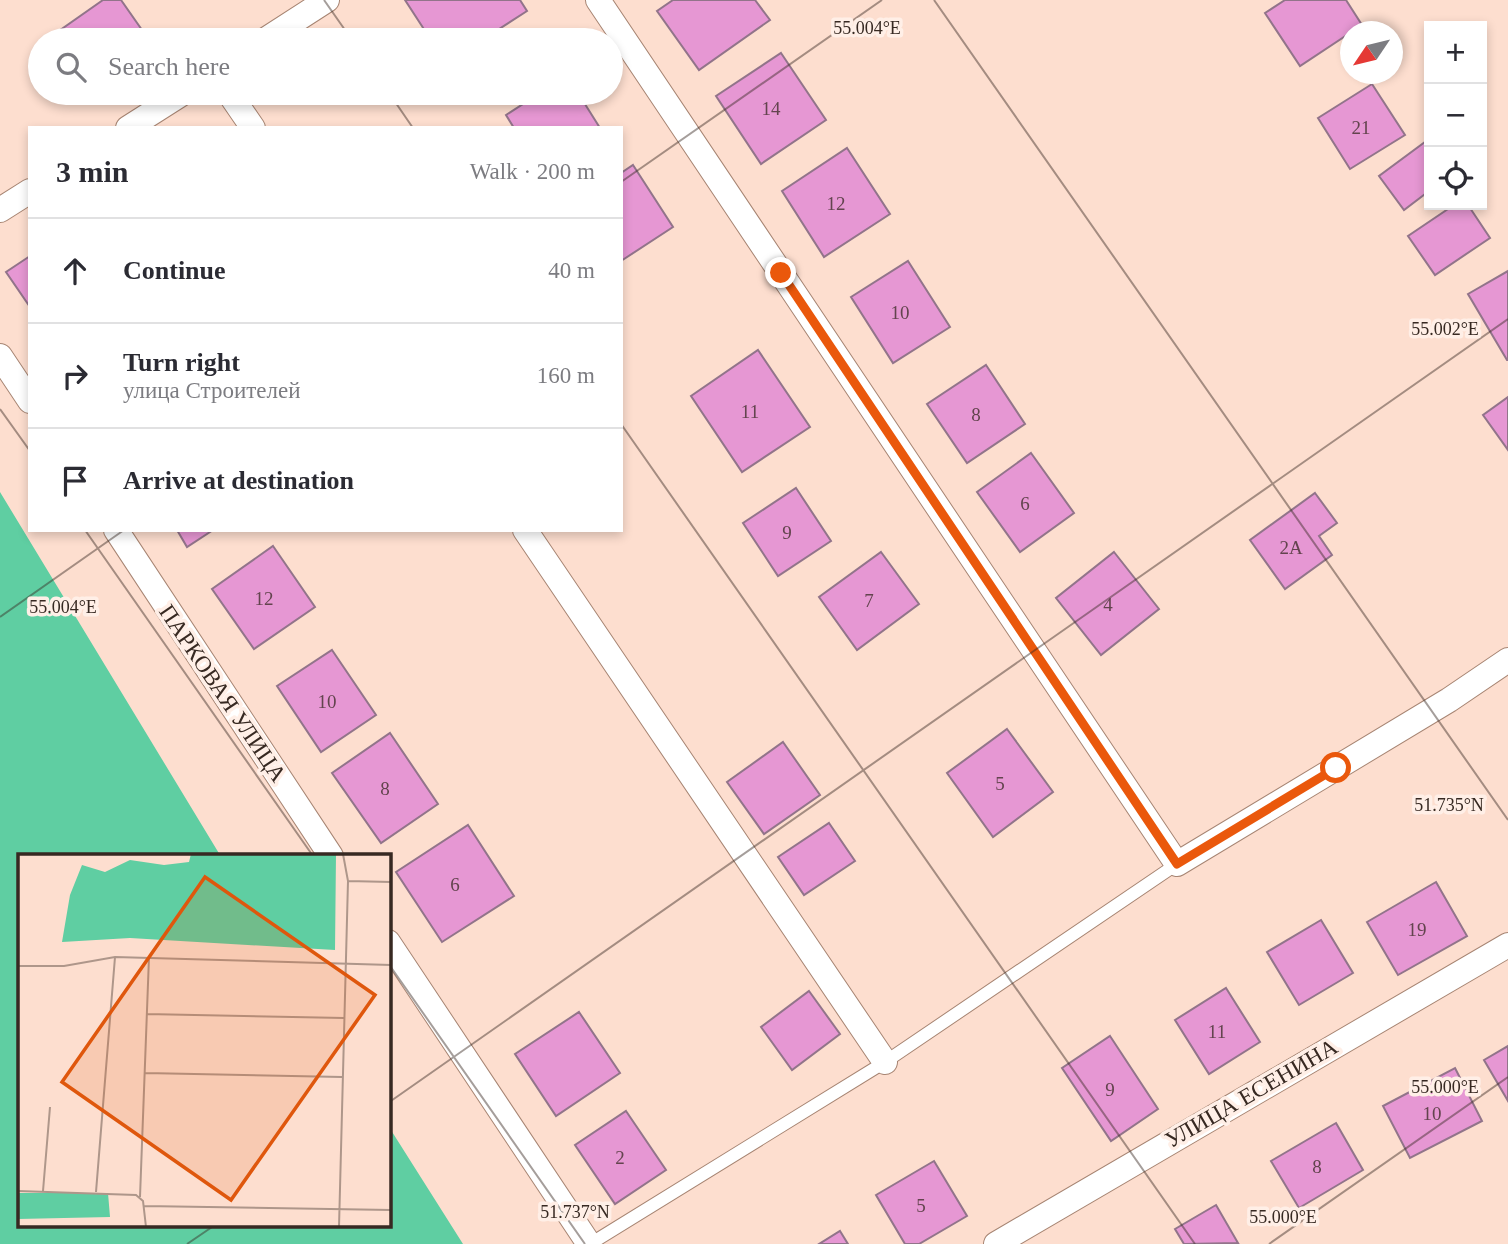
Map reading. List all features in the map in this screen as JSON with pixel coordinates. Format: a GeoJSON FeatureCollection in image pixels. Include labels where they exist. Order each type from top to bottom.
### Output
{"type":"FeatureCollection","features":[{"type":"Feature","properties":{"kind":"street"},"geometry":{"type":"LineString","coordinates":[[284,28],[327,0]]}},
{"type":"Feature","properties":{"kind":"street"},"geometry":{"type":"LineString","coordinates":[[598,0],[617,28]]}},
{"type":"Feature","properties":{"kind":"street"},"geometry":{"type":"LineString","coordinates":[[623,37],[1177,864],[1449,700],[1508,660]]}},
{"type":"Feature","properties":{"kind":"street"},"geometry":{"type":"LineString","coordinates":[[131,126],[164,105]]}},
{"type":"Feature","properties":{"kind":"street"},"geometry":{"type":"LineString","coordinates":[[237,105],[252,126]]}},
{"type":"Feature","properties":{"kind":"street"},"geometry":{"type":"LineString","coordinates":[[0,210],[28,192]]}},
{"type":"Feature","properties":{"kind":"street"},"geometry":{"type":"LineString","coordinates":[[0,356],[28,398]]}},
{"type":"Feature","properties":{"kind":"street","name":"ПАРКОВАЯ УЛИЦА"},"geometry":{"type":"LineString","coordinates":[[117,532],[330,854]]}},
{"type":"Feature","properties":{"kind":"street"},"geometry":{"type":"LineString","coordinates":[[526,532],[885,1062]]}},
{"type":"Feature","properties":{"kind":"street"},"geometry":{"type":"LineString","coordinates":[[390,945],[589,1244]]}},
{"type":"Feature","properties":{"kind":"street","name":"УЛИЦА ЕСЕНИНА"},"geometry":{"type":"LineString","coordinates":[[996,1244],[1508,945]]}},
{"type":"Feature","properties":{"kind":"lane"},"geometry":{"type":"LineString","coordinates":[[589,1244],[885,1062],[1177,864]]}},
{"type":"Feature","properties":{"kind":"green space"},"geometry":{"type":"Polygon","coordinates":[[[0,492],[219,854],[18,854],[18,1226],[390,1226],[390,1129],[463,1244],[0,1244],[0,492]]]}},
{"type":"Feature","properties":{"kind":"building"},"geometry":{"type":"Polygon","coordinates":[[[103,0],[121,0],[141,28],[63,28],[103,0]]]}},
{"type":"Feature","properties":{"kind":"building"},"geometry":{"type":"Polygon","coordinates":[[[405,0],[520,0],[527,11],[501,28],[423,28],[405,0]]]}},
{"type":"Feature","properties":{"kind":"building"},"geometry":{"type":"Polygon","coordinates":[[[673,0],[755,0],[770,20],[699,70],[657,11],[673,0]]]}},
{"type":"Feature","properties":{"kind":"building"},"geometry":{"type":"Polygon","coordinates":[[[1285,0],[1346,0],[1359,21],[1340,21],[1340,40],[1300,66],[1265,13],[1285,0]]]}},
{"type":"Feature","properties":{"kind":"building"},"geometry":{"type":"Polygon","coordinates":[[[781,53],[826,120],[761,164],[716,96],[781,53]]]}},
{"type":"Feature","properties":{"kind":"building"},"geometry":{"type":"Polygon","coordinates":[[[1372,84],[1405,135],[1350,169],[1318,118],[1372,84]]]}},
{"type":"Feature","properties":{"kind":"building"},"geometry":{"type":"Polygon","coordinates":[[[521,105],[586,105],[599,126],[513,126],[506,115],[521,105]]]}},
{"type":"Feature","properties":{"kind":"building"},"geometry":{"type":"Polygon","coordinates":[[[1424,143],[1424,195],[1404,210],[1379,176],[1424,143]]]}},
{"type":"Feature","properties":{"kind":"building"},"geometry":{"type":"Polygon","coordinates":[[[847,148],[890,214],[824,257],[782,191],[847,148]]]}},
{"type":"Feature","properties":{"kind":"building"},"geometry":{"type":"Polygon","coordinates":[[[633,165],[673,227],[623,260],[623,172],[633,165]]]}},
{"type":"Feature","properties":{"kind":"building"},"geometry":{"type":"Polygon","coordinates":[[[1447,210],[1471,210],[1490,238],[1435,275],[1408,236],[1447,210]]]}},
{"type":"Feature","properties":{"kind":"building"},"geometry":{"type":"Polygon","coordinates":[[[28,257],[28,304],[6,272],[28,257]]]}},
{"type":"Feature","properties":{"kind":"building"},"geometry":{"type":"Polygon","coordinates":[[[908,261],[950,327],[893,363],[851,297],[908,261]]]}},
{"type":"Feature","properties":{"kind":"building"},"geometry":{"type":"Polygon","coordinates":[[[1508,271],[1508,360],[1507,360],[1468,294],[1508,271]]]}},
{"type":"Feature","properties":{"kind":"building"},"geometry":{"type":"Polygon","coordinates":[[[758,350],[810,427],[742,472],[691,396],[758,350]]]}},
{"type":"Feature","properties":{"kind":"building"},"geometry":{"type":"Polygon","coordinates":[[[986,365],[1025,424],[967,463],[927,404],[986,365]]]}},
{"type":"Feature","properties":{"kind":"building"},"geometry":{"type":"Polygon","coordinates":[[[1508,397],[1508,450],[1483,415],[1508,397]]]}},
{"type":"Feature","properties":{"kind":"building"},"geometry":{"type":"Polygon","coordinates":[[[1031,453],[1074,513],[1020,552],[977,492],[1031,453]]]}},
{"type":"Feature","properties":{"kind":"building"},"geometry":{"type":"Polygon","coordinates":[[[796,488],[831,541],[778,576],[743,523],[796,488]]]}},
{"type":"Feature","properties":{"kind":"building"},"geometry":{"type":"Polygon","coordinates":[[[1315,493],[1337,523],[1319,536],[1332,555],[1285,589],[1250,540],[1315,493]]]}},
{"type":"Feature","properties":{"kind":"building"},"geometry":{"type":"Polygon","coordinates":[[[178,532],[210,532],[187,547],[178,532]]]}},
{"type":"Feature","properties":{"kind":"building"},"geometry":{"type":"Polygon","coordinates":[[[273,546],[315,607],[254,649],[212,589],[273,546]]]}},
{"type":"Feature","properties":{"kind":"building"},"geometry":{"type":"Polygon","coordinates":[[[881,552],[919,604],[857,650],[819,597],[881,552]]]}},
{"type":"Feature","properties":{"kind":"building"},"geometry":{"type":"Polygon","coordinates":[[[1114,552],[1159,609],[1101,655],[1056,598],[1114,552]]]}},
{"type":"Feature","properties":{"kind":"building"},"geometry":{"type":"Polygon","coordinates":[[[332,650],[376,715],[321,752],[277,686],[332,650]]]}},
{"type":"Feature","properties":{"kind":"building"},"geometry":{"type":"Polygon","coordinates":[[[1007,729],[1053,792],[993,837],[947,773],[1007,729]]]}},
{"type":"Feature","properties":{"kind":"building"},"geometry":{"type":"Polygon","coordinates":[[[390,733],[438,804],[381,843],[332,773],[390,733]]]}},
{"type":"Feature","properties":{"kind":"building"},"geometry":{"type":"Polygon","coordinates":[[[783,742],[820,795],[764,834],[727,782],[783,742]]]}},
{"type":"Feature","properties":{"kind":"building"},"geometry":{"type":"Polygon","coordinates":[[[829,823],[855,861],[804,895],[778,857],[829,823]]]}},
{"type":"Feature","properties":{"kind":"building"},"geometry":{"type":"Polygon","coordinates":[[[468,825],[514,896],[442,942],[396,872],[468,825]]]}},
{"type":"Feature","properties":{"kind":"building"},"geometry":{"type":"Polygon","coordinates":[[[1436,882],[1467,936],[1398,975],[1367,922],[1436,882]]]}},
{"type":"Feature","properties":{"kind":"building"},"geometry":{"type":"Polygon","coordinates":[[[1321,920],[1353,973],[1299,1005],[1267,952],[1321,920]]]}},
{"type":"Feature","properties":{"kind":"building"},"geometry":{"type":"Polygon","coordinates":[[[1226,988],[1260,1042],[1209,1074],[1175,1020],[1226,988]]]}},
{"type":"Feature","properties":{"kind":"building"},"geometry":{"type":"Polygon","coordinates":[[[809,991],[840,1034],[792,1070],[761,1027],[809,991]]]}},
{"type":"Feature","properties":{"kind":"building"},"geometry":{"type":"Polygon","coordinates":[[[579,1012],[620,1073],[556,1116],[515,1054],[579,1012]]]}},
{"type":"Feature","properties":{"kind":"building"},"geometry":{"type":"Polygon","coordinates":[[[1110,1036],[1158,1109],[1111,1141],[1062,1068],[1110,1036]]]}},
{"type":"Feature","properties":{"kind":"building"},"geometry":{"type":"Polygon","coordinates":[[[1508,1046],[1508,1101],[1484,1060],[1508,1046]]]}},
{"type":"Feature","properties":{"kind":"building"},"geometry":{"type":"Polygon","coordinates":[[[1455,1068],[1482,1121],[1410,1158],[1383,1106],[1455,1068]]]}},
{"type":"Feature","properties":{"kind":"building"},"geometry":{"type":"Polygon","coordinates":[[[626,1111],[666,1170],[615,1204],[575,1145],[626,1111]]]}},
{"type":"Feature","properties":{"kind":"building"},"geometry":{"type":"Polygon","coordinates":[[[1336,1123],[1363,1170],[1299,1208],[1271,1161],[1336,1123]]]}},
{"type":"Feature","properties":{"kind":"building"},"geometry":{"type":"Polygon","coordinates":[[[934,1161],[967,1216],[919,1244],[905,1244],[876,1195],[934,1161]]]}},
{"type":"Feature","properties":{"kind":"building"},"geometry":{"type":"Polygon","coordinates":[[[1216,1205],[1238,1243],[1184,1244],[1175,1229],[1216,1205]]]}},
{"type":"Feature","properties":{"kind":"building"},"geometry":{"type":"Polygon","coordinates":[[[840,1231],[848,1244],[819,1244],[840,1231]]]}},
{"type":"Feature","properties":{"kind":"route"},"geometry":{"type":"LineString","coordinates":[[781,273],[1177,864],[1336,768]]}}]}
